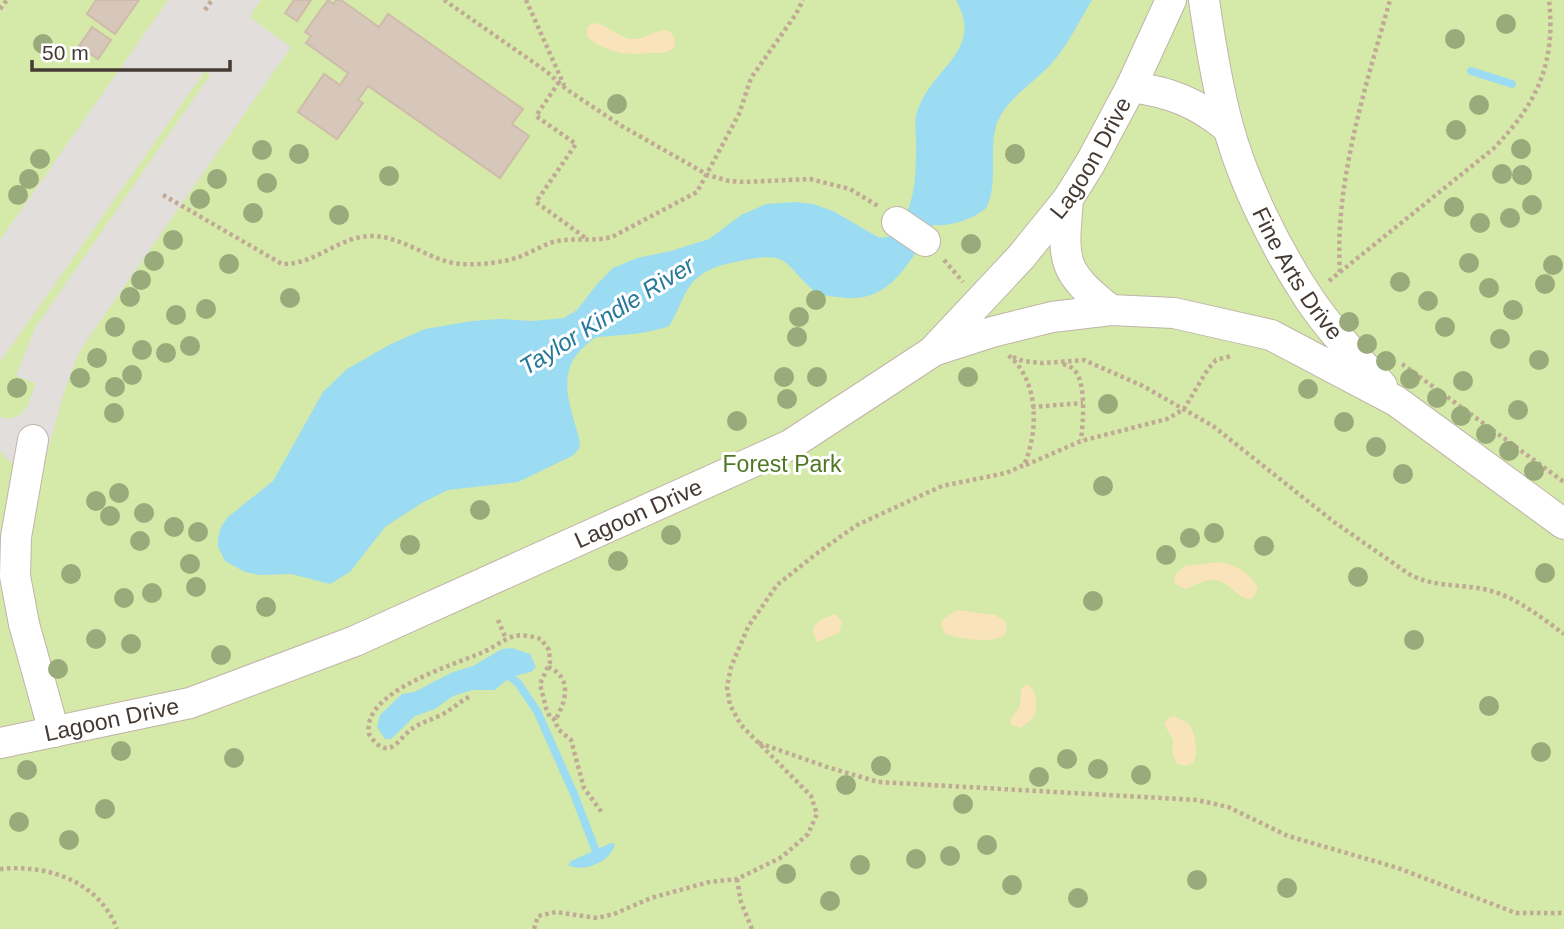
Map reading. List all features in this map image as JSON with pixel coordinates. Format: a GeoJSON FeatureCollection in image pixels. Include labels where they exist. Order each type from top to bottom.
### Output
{"type":"FeatureCollection","features":[{"type":"Feature","properties":{"kind":"street","name":"Lagoon Drive"},"geometry":{"type":"LineString","coordinates":[[0,743],[190,703],[355,641],[790,445],[932,352],[1021,257],[1068,199],[1091,162],[1131,87],[1171,0]]}},
{"type":"Feature","properties":{"kind":"street","name":"Fine Arts Drive"},"geometry":{"type":"LineString","coordinates":[[1204,0],[1213,63],[1228,128],[1241,166],[1270,232],[1309,299],[1339,339],[1396,401]]}},
{"type":"Feature","properties":{"kind":"street"},"geometry":{"type":"LineString","coordinates":[[1131,87],[1159,90],[1189,101],[1228,128]]}},
{"type":"Feature","properties":{"kind":"street"},"geometry":{"type":"LineString","coordinates":[[1068,199],[1064,244],[1070,269],[1084,288],[1111,310]]}},
{"type":"Feature","properties":{"kind":"street"},"geometry":{"type":"LineString","coordinates":[[897,222],[925,241]]}},
{"type":"Feature","properties":{"kind":"street","name":"Fine Arts Drive"},"geometry":{"type":"LineString","coordinates":[[932,352],[992,332],[1052,317],[1111,310],[1174,313],[1271,335],[1396,401],[1564,524]]}},
{"type":"Feature","properties":{"kind":"street"},"geometry":{"type":"LineString","coordinates":[[33,440],[16,537],[15,576],[30,647],[54,732]]}},
{"type":"Feature","properties":{"kind":"path"},"geometry":{"type":"LineString","coordinates":[[0,9],[7,0]]}},
{"type":"Feature","properties":{"kind":"path"},"geometry":{"type":"LineString","coordinates":[[205,10],[212,0]]}},
{"type":"Feature","properties":{"kind":"path"},"geometry":{"type":"LineString","coordinates":[[444,0],[620,125],[708,175],[729,181],[792,179],[834,184],[850,189],[873,202],[897,222]]}},
{"type":"Feature","properties":{"kind":"path"},"geometry":{"type":"LineString","coordinates":[[526,0],[566,89]]}},
{"type":"Feature","properties":{"kind":"path"},"geometry":{"type":"LineString","coordinates":[[163,195],[282,264],[307,260],[352,238],[374,236],[459,264],[518,257],[554,242],[612,237],[677,205],[697,192],[739,114],[751,78],[803,0]]}},
{"type":"Feature","properties":{"kind":"path"},"geometry":{"type":"LineString","coordinates":[[1390,0],[1365,88],[1341,207],[1338,239],[1340,273],[1493,149],[1514,127],[1531,103],[1551,49],[1549,0]]}},
{"type":"Feature","properties":{"kind":"path"},"geometry":{"type":"LineString","coordinates":[[559,82],[536,116],[576,144],[536,202],[589,240]]}},
{"type":"Feature","properties":{"kind":"path"},"geometry":{"type":"LineString","coordinates":[[1322,272],[1335,290]]}},
{"type":"Feature","properties":{"kind":"path"},"geometry":{"type":"LineString","coordinates":[[1001,349],[1016,362],[1024,375],[1032,407],[1035,430],[1024,465]]}},
{"type":"Feature","properties":{"kind":"path"},"geometry":{"type":"LineString","coordinates":[[534,929],[538,916],[544,913],[556,912],[597,918],[614,914],[651,898],[709,882],[737,879],[782,858],[807,834],[817,814],[811,796],[741,725],[730,705],[727,687],[731,667],[748,627],[777,585],[858,525],[904,502],[942,486],[1006,473],[1081,441],[1156,422],[1184,409],[1216,360],[1237,355]]}},
{"type":"Feature","properties":{"kind":"path"},"geometry":{"type":"LineString","coordinates":[[1009,356],[1023,361],[1062,363],[1084,360],[1143,386],[1213,426],[1334,522],[1409,575],[1421,581],[1495,592],[1527,608],[1564,635]]}},
{"type":"Feature","properties":{"kind":"path"},"geometry":{"type":"LineString","coordinates":[[1398,361],[1564,482]]}},
{"type":"Feature","properties":{"kind":"path"},"geometry":{"type":"LineString","coordinates":[[1062,363],[1074,370],[1081,380],[1081,441]]}},
{"type":"Feature","properties":{"kind":"path"},"geometry":{"type":"LineString","coordinates":[[1032,407],[1083,403]]}},
{"type":"Feature","properties":{"kind":"path"},"geometry":{"type":"LineString","coordinates":[[499,620],[506,639]]}},
{"type":"Feature","properties":{"kind":"path"},"geometry":{"type":"LineString","coordinates":[[469,697],[444,713],[422,722],[390,747],[377,744],[369,734],[369,723],[377,705],[396,690],[482,653],[506,639],[522,635],[541,639],[549,650],[550,662],[541,679],[540,689],[545,708],[573,746],[584,788],[603,814]]}},
{"type":"Feature","properties":{"kind":"path"},"geometry":{"type":"LineString","coordinates":[[548,667],[559,674],[565,683],[564,704],[555,720]]}},
{"type":"Feature","properties":{"kind":"path"},"geometry":{"type":"LineString","coordinates":[[758,742],[878,782],[1197,800],[1228,807],[1288,836],[1398,868],[1516,913],[1564,913]]}},
{"type":"Feature","properties":{"kind":"path"},"geometry":{"type":"LineString","coordinates":[[0,869],[24,867],[54,873],[80,884],[104,904],[117,929]]}},
{"type":"Feature","properties":{"kind":"path"},"geometry":{"type":"LineString","coordinates":[[737,879],[741,902],[752,929]]}},
{"type":"Feature","properties":{"kind":"green space","name":"Forest Park"},"geometry":{"type":"Polygon","coordinates":[[[0,0],[1564,0],[1564,929],[0,929],[0,0]]]}},
{"type":"Feature","properties":{"kind":"sand"},"geometry":{"type":"Polygon","coordinates":[[[592,23],[633,39],[665,30],[673,36],[675,46],[663,52],[616,52],[600,46],[587,36],[587,28],[592,23]]]}},
{"type":"Feature","properties":{"kind":"sand"},"geometry":{"type":"Polygon","coordinates":[[[1219,562],[1231,565],[1252,578],[1258,589],[1251,599],[1241,596],[1219,581],[1205,581],[1185,589],[1174,583],[1175,575],[1184,566],[1219,562]]]}},
{"type":"Feature","properties":{"kind":"sand"},"geometry":{"type":"Polygon","coordinates":[[[957,610],[995,615],[1007,625],[1005,635],[985,640],[945,634],[941,625],[943,619],[957,610]]]}},
{"type":"Feature","properties":{"kind":"sand"},"geometry":{"type":"Polygon","coordinates":[[[835,614],[842,621],[839,633],[817,642],[814,626],[822,619],[835,614]]]}},
{"type":"Feature","properties":{"kind":"sand"},"geometry":{"type":"Polygon","coordinates":[[[1027,684],[1035,694],[1036,712],[1030,721],[1020,728],[1012,725],[1010,720],[1020,706],[1021,689],[1027,684]]]}},
{"type":"Feature","properties":{"kind":"sand"},"geometry":{"type":"Polygon","coordinates":[[[1174,716],[1189,724],[1195,737],[1194,760],[1185,766],[1176,763],[1172,752],[1173,740],[1164,724],[1168,718],[1174,716]]]}},
{"type":"Feature","properties":{"kind":"shaded area"},"geometry":{"type":"Polygon","coordinates":[[[168,0],[261,0],[251,18],[291,47],[77,357],[64,392],[42,472],[9,461],[0,451],[0,417],[9,419],[20,415],[27,407],[36,383],[16,376],[35,328],[210,75],[205,71],[0,362],[0,240],[168,0]]]}},
{"type":"Feature","properties":{"kind":"water","name":"Taylor Kindle River"},"geometry":{"type":"Polygon","coordinates":[[[956,0],[1092,0],[1057,57],[1001,114],[994,133],[992,189],[986,208],[961,221],[933,225],[906,266],[885,288],[856,298],[821,295],[789,265],[777,258],[768,257],[711,269],[700,275],[692,284],[669,326],[644,332],[597,337],[576,356],[567,379],[570,404],[580,442],[579,449],[572,456],[518,482],[448,490],[422,503],[385,527],[350,572],[330,584],[291,574],[259,575],[245,572],[225,561],[218,547],[218,538],[228,517],[273,481],[323,392],[347,369],[389,345],[425,329],[472,321],[564,318],[577,310],[613,268],[637,258],[709,239],[741,215],[766,204],[813,204],[833,211],[878,237],[893,234],[905,216],[912,196],[917,112],[924,96],[953,59],[964,33],[963,18],[956,0]]]}},
{"type":"Feature","properties":{"kind":"water"},"geometry":{"type":"Polygon","coordinates":[[[512,648],[530,654],[536,667],[531,672],[511,678],[495,690],[472,690],[453,696],[435,709],[415,716],[391,739],[385,739],[377,727],[380,715],[402,694],[414,692],[453,672],[473,666],[502,649],[512,648]]]}},
{"type":"Feature","properties":{"kind":"water"},"geometry":{"type":"Polygon","coordinates":[[[611,843],[615,844],[603,861],[582,868],[568,865],[571,861],[611,843]]]}},
{"type":"Feature","properties":{"kind":"building"},"geometry":{"type":"Polygon","coordinates":[[[96,0],[139,0],[115,34],[87,14],[96,0]]]}},
{"type":"Feature","properties":{"kind":"building"},"geometry":{"type":"Polygon","coordinates":[[[294,0],[311,0],[297,21],[285,13],[294,0]]]}},
{"type":"Feature","properties":{"kind":"building"},"geometry":{"type":"Polygon","coordinates":[[[328,0],[333,4],[336,0],[341,0],[379,27],[388,14],[523,109],[512,124],[529,136],[500,178],[368,86],[358,100],[363,103],[337,139],[298,112],[324,74],[340,85],[348,73],[306,43],[311,36],[305,32],[328,0]]]}},
{"type":"Feature","properties":{"kind":"building"},"geometry":{"type":"Polygon","coordinates":[[[92,27],[111,40],[98,59],[79,46],[92,27]]]}},
{"type":"Feature","properties":{"kind":"waterway"},"geometry":{"type":"LineString","coordinates":[[1471,71],[1512,84]]}},
{"type":"Feature","properties":{"kind":"waterway"},"geometry":{"type":"LineString","coordinates":[[502,675],[511,677],[518,683],[537,711],[597,854]]}}]}
